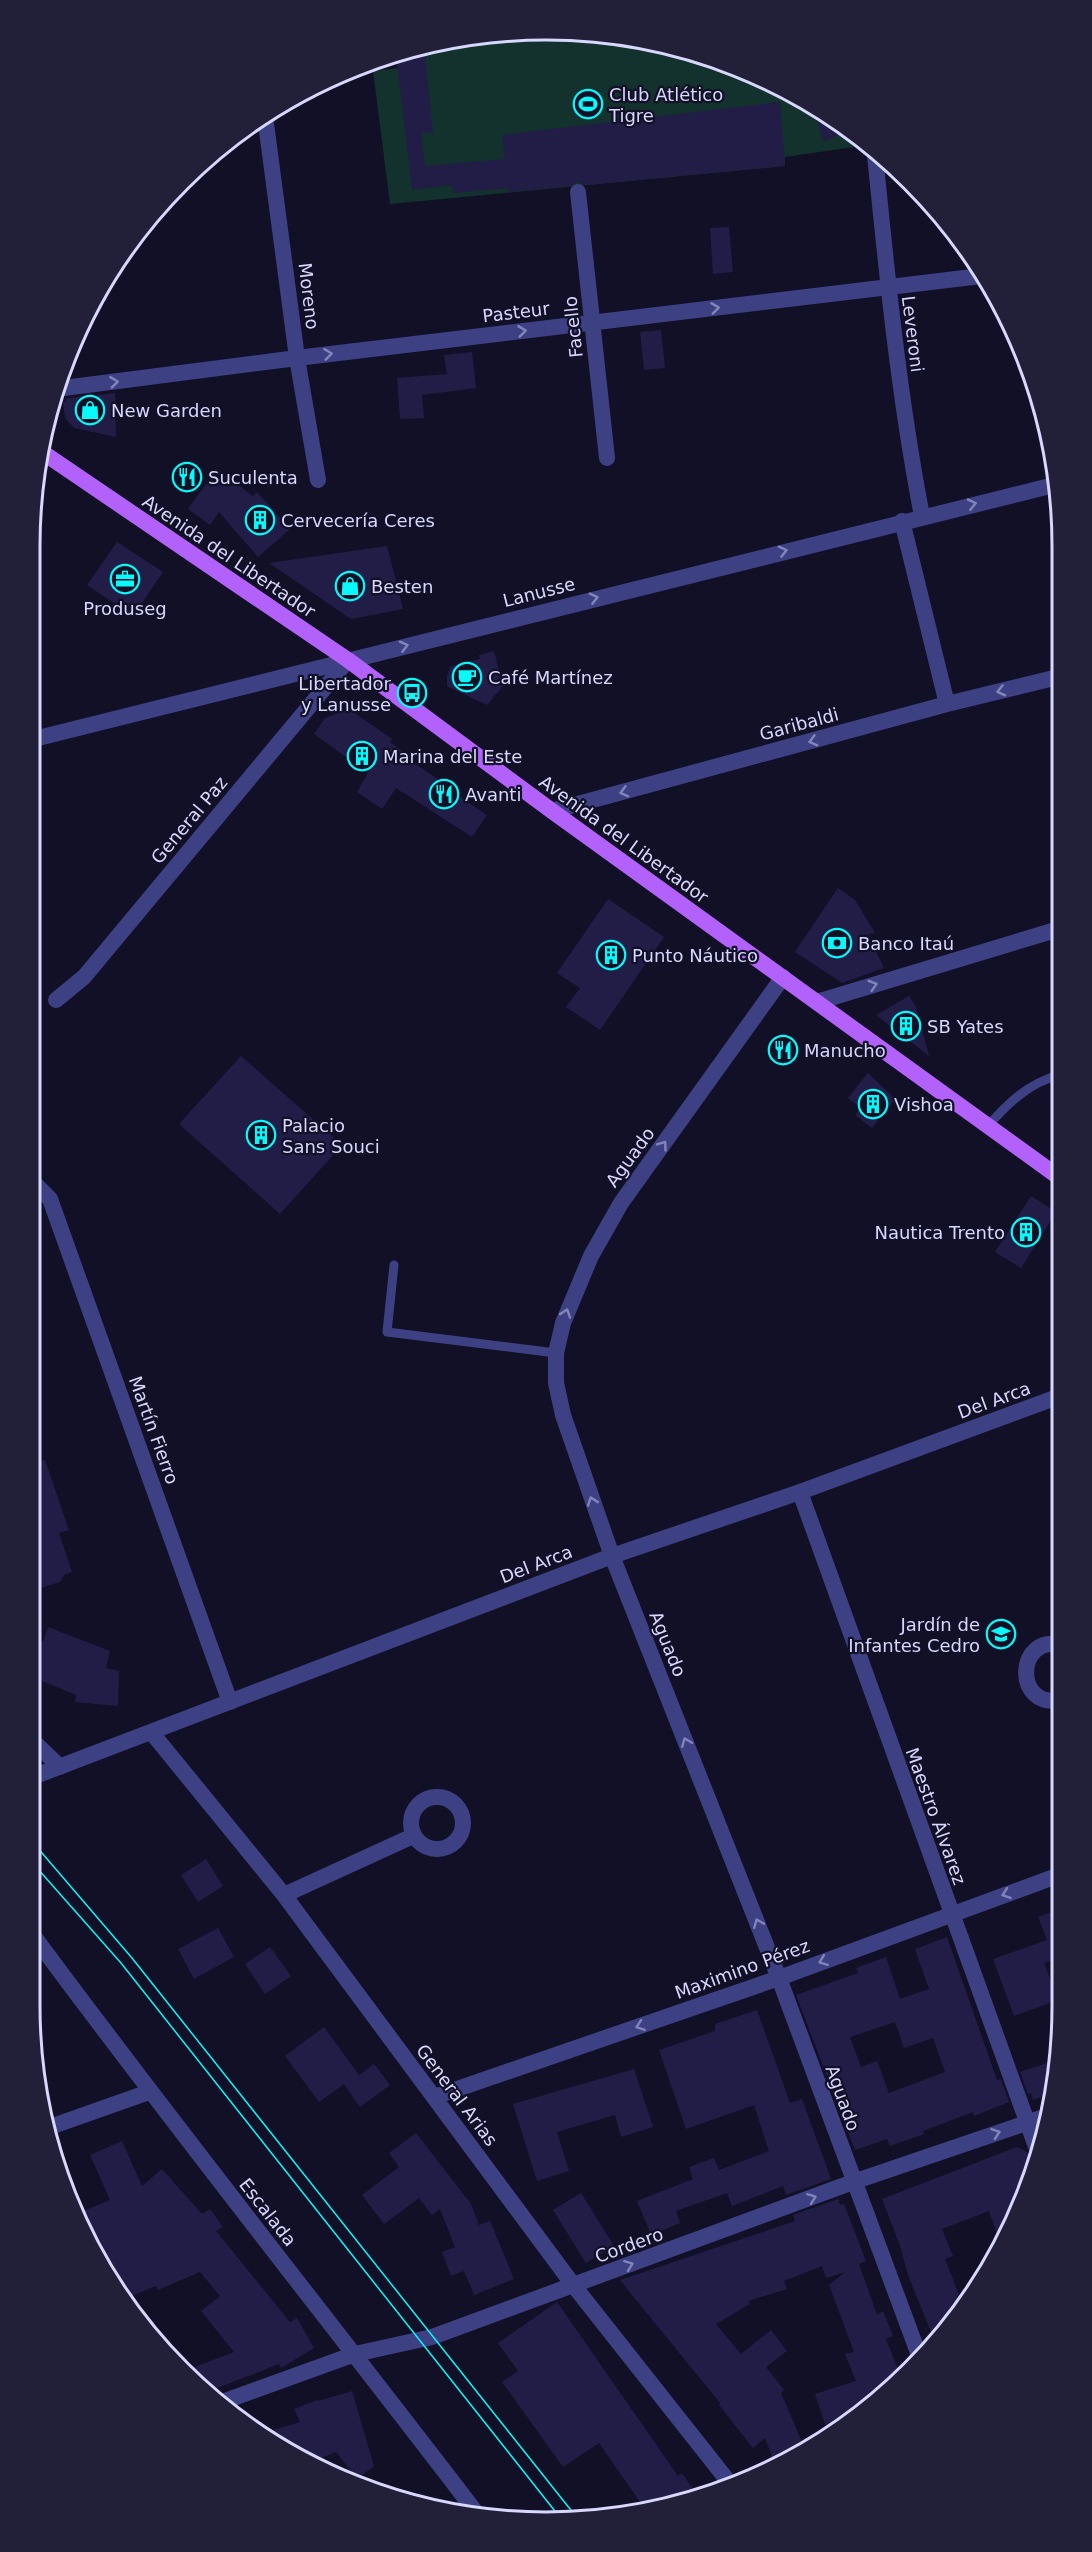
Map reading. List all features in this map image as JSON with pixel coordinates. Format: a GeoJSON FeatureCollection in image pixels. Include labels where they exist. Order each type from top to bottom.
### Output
{"type":"FeatureCollection","features":[{"type":"Feature","properties":{"kind":"main road","name":"Avenida del Libertador"},"geometry":{"type":"LineString","coordinates":[[49,456],[348,660],[552,811],[1052,1172]]}},
{"type":"Feature","properties":{"kind":"street","name":"Moreno"},"geometry":{"type":"LineString","coordinates":[[266,125],[297,358],[318,480]]}},
{"type":"Feature","properties":{"kind":"street","name":"Leveroni"},"geometry":{"type":"LineString","coordinates":[[876,163],[906,433],[922,516]]}},
{"type":"Feature","properties":{"kind":"street","name":"Facello"},"geometry":{"type":"LineString","coordinates":[[578,192],[607,458]]}},
{"type":"Feature","properties":{"kind":"street","name":"Pasteur"},"geometry":{"type":"LineString","coordinates":[[66,388],[974,277]]}},
{"type":"Feature","properties":{"kind":"street","name":"Lanusse"},"geometry":{"type":"LineString","coordinates":[[40,737],[1048,486]]}},
{"type":"Feature","properties":{"kind":"street"},"geometry":{"type":"LineString","coordinates":[[902,521],[947,704]]}},
{"type":"Feature","properties":{"kind":"street","name":"General Paz"},"geometry":{"type":"LineString","coordinates":[[57,1000],[84,977],[348,660]]}},
{"type":"Feature","properties":{"kind":"street","name":"Garibaldi"},"geometry":{"type":"LineString","coordinates":[[552,811],[947,704],[1052,678]]}},
{"type":"Feature","properties":{"kind":"street"},"geometry":{"type":"LineString","coordinates":[[817,1002],[1052,930]]}},
{"type":"Feature","properties":{"kind":"street","name":"Aguado"},"geometry":{"type":"LineString","coordinates":[[783,977],[621,1203],[591,1256],[571,1298],[555,1353],[556,1383],[563,1415],[612,1556],[779,1978],[917,2349]]}},
{"type":"Feature","properties":{"kind":"street","name":"Martín Fierro"},"geometry":{"type":"LineString","coordinates":[[40,1189],[50,1199],[230,1702]]}},
{"type":"Feature","properties":{"kind":"street","name":"Del Arca"},"geometry":{"type":"LineString","coordinates":[[40,1774],[612,1556],[800,1492],[1052,1399]]}},
{"type":"Feature","properties":{"kind":"street","name":"Maestro Álvarez"},"geometry":{"type":"LineString","coordinates":[[800,1492],[1033,2140]]}},
{"type":"Feature","properties":{"kind":"street"},"geometry":{"type":"LineString","coordinates":[[1052,1644],[1048,1644],[1032,1653],[1025,1670],[1030,1688],[1036,1695],[1045,1700],[1052,1700]]}},
{"type":"Feature","properties":{"kind":"street","name":"General Arias"},"geometry":{"type":"LineString","coordinates":[[152,1733],[284,1895],[574,2286],[726,2478]]}},
{"type":"Feature","properties":{"kind":"street"},"geometry":{"type":"LineString","coordinates":[[40,1748],[60,1767]]}},
{"type":"Feature","properties":{"kind":"street"},"geometry":{"type":"LineString","coordinates":[[284,1895],[413,1836]]}},
{"type":"Feature","properties":{"kind":"street","name":"Maximino Pérez"},"geometry":{"type":"LineString","coordinates":[[434,2097],[779,1978],[950,1913],[1052,1877]]}},
{"type":"Feature","properties":{"kind":"street","name":"Escalada"},"geometry":{"type":"LineString","coordinates":[[40,1945],[149,2092],[471,2506]]}},
{"type":"Feature","properties":{"kind":"street"},"geometry":{"type":"LineString","coordinates":[[55,2125],[149,2092]]}},
{"type":"Feature","properties":{"kind":"street","name":"Cordero"},"geometry":{"type":"LineString","coordinates":[[230,2400],[355,2354],[432,2337],[853,2182],[1039,2119]]}},
{"type":"Feature","properties":{"kind":"lane"},"geometry":{"type":"LineString","coordinates":[[988,1126],[1007,1104],[1042,1080],[1052,1077]]}},
{"type":"Feature","properties":{"kind":"lane"},"geometry":{"type":"LineString","coordinates":[[394,1265],[387,1332],[555,1353]]}},
{"type":"Feature","properties":{"kind":"green space","name":"Club Atlético Tigre"},"geometry":{"type":"Polygon","coordinates":[[[546,40],[579,42],[645,50],[708,67],[770,93],[799,108],[856,147],[785,157],[785,166],[390,204],[373,71],[398,68],[397,63],[447,50],[513,42],[546,40]]]}},
{"type":"Feature","properties":{"kind":"building"},"geometry":{"type":"Polygon","coordinates":[[[425,56],[433,132],[421,133],[425,166],[505,159],[502,135],[780,102],[785,166],[585,185],[577,182],[570,186],[508,192],[508,188],[453,193],[452,185],[412,190],[397,63],[425,56]]]}},
{"type":"Feature","properties":{"kind":"building"},"geometry":{"type":"Polygon","coordinates":[[[816,119],[839,134],[824,142],[816,119]]]}},
{"type":"Feature","properties":{"kind":"building"},"geometry":{"type":"Polygon","coordinates":[[[729,227],[733,272],[713,274],[710,228],[729,227]]]}},
{"type":"Feature","properties":{"kind":"building"},"geometry":{"type":"Polygon","coordinates":[[[661,330],[665,368],[644,370],[640,332],[661,330]]]}},
{"type":"Feature","properties":{"kind":"building"},"geometry":{"type":"Polygon","coordinates":[[[472,352],[476,388],[422,395],[424,418],[400,419],[397,378],[447,374],[444,355],[472,352]]]}},
{"type":"Feature","properties":{"kind":"building","name":"New Garden"},"geometry":{"type":"Polygon","coordinates":[[[115,393],[116,437],[74,428],[65,418],[63,403],[67,398],[115,393]]]}},
{"type":"Feature","properties":{"kind":"building"},"geometry":{"type":"Polygon","coordinates":[[[217,469],[253,496],[257,492],[290,529],[258,557],[219,512],[210,525],[188,509],[217,469]]]}},
{"type":"Feature","properties":{"kind":"building","name":"Produseg"},"geometry":{"type":"Polygon","coordinates":[[[117,542],[163,572],[133,616],[87,585],[117,542]]]}},
{"type":"Feature","properties":{"kind":"building","name":"Besten"},"geometry":{"type":"Polygon","coordinates":[[[387,546],[403,609],[351,619],[269,563],[387,546]]]}},
{"type":"Feature","properties":{"kind":"building"},"geometry":{"type":"Polygon","coordinates":[[[494,651],[503,686],[487,705],[447,686],[447,676],[451,666],[480,659],[479,655],[494,651]]]}},
{"type":"Feature","properties":{"kind":"building"},"geometry":{"type":"Polygon","coordinates":[[[349,709],[392,739],[390,742],[415,760],[414,763],[439,780],[438,782],[487,815],[472,837],[396,788],[382,809],[357,792],[368,773],[314,734],[325,718],[349,709]]]}},
{"type":"Feature","properties":{"kind":"building","name":"Banco Itaú"},"geometry":{"type":"Polygon","coordinates":[[[838,888],[855,900],[875,933],[868,934],[884,968],[842,983],[795,952],[838,888]]]}},
{"type":"Feature","properties":{"kind":"building","name":"Punto Náutico"},"geometry":{"type":"Polygon","coordinates":[[[608,899],[664,937],[600,1030],[566,1007],[580,988],[557,973],[608,899]]]}},
{"type":"Feature","properties":{"kind":"building","name":"SB Yates"},"geometry":{"type":"Polygon","coordinates":[[[909,996],[916,1007],[929,1056],[876,1015],[909,996]]]}},
{"type":"Feature","properties":{"kind":"building","name":"Palacio Sans Souci"},"geometry":{"type":"Polygon","coordinates":[[[241,1056],[342,1145],[280,1214],[179,1124],[241,1056]]]}},
{"type":"Feature","properties":{"kind":"building","name":"Vishoa"},"geometry":{"type":"Polygon","coordinates":[[[868,1073],[895,1099],[872,1128],[855,1115],[861,1108],[848,1098],[868,1073]]]}},
{"type":"Feature","properties":{"kind":"building","name":"Nautica Trento"},"geometry":{"type":"Polygon","coordinates":[[[1031,1196],[1052,1209],[1052,1218],[1021,1268],[995,1252],[1031,1196]]]}},
{"type":"Feature","properties":{"kind":"building"},"geometry":{"type":"Polygon","coordinates":[[[45,1460],[69,1530],[59,1533],[72,1572],[64,1575],[60,1582],[40,1588],[40,1462],[45,1460]]]}},
{"type":"Feature","properties":{"kind":"building"},"geometry":{"type":"Polygon","coordinates":[[[48,1627],[110,1651],[106,1668],[119,1671],[118,1706],[75,1702],[76,1695],[40,1680],[40,1641],[43,1642],[48,1627]]]}},
{"type":"Feature","properties":{"kind":"building"},"geometry":{"type":"Polygon","coordinates":[[[206,1859],[223,1886],[198,1902],[181,1875],[206,1859]]]}},
{"type":"Feature","properties":{"kind":"building"},"geometry":{"type":"Polygon","coordinates":[[[1052,1912],[1052,1960],[1044,1963],[1052,1984],[1052,2002],[1014,2016],[993,1959],[1047,1940],[1038,1917],[1052,1912]]]}},
{"type":"Feature","properties":{"kind":"building"},"geometry":{"type":"Polygon","coordinates":[[[218,1928],[234,1957],[194,1979],[178,1949],[218,1928]]]}},
{"type":"Feature","properties":{"kind":"building"},"geometry":{"type":"Polygon","coordinates":[[[947,1937],[997,2080],[1001,2079],[1009,2102],[974,2116],[973,2112],[890,2146],[887,2139],[855,2150],[796,1995],[858,1973],[856,1968],[886,1957],[900,1999],[929,1989],[915,1949],[947,1937]],[[895,2022],[850,2037],[861,2067],[877,2061],[889,2093],[945,2072],[933,2038],[904,2048],[895,2022]]]}},
{"type":"Feature","properties":{"kind":"building"},"geometry":{"type":"Polygon","coordinates":[[[270,1947],[291,1976],[265,1994],[245,1964],[270,1947]]]}},
{"type":"Feature","properties":{"kind":"building"},"geometry":{"type":"Polygon","coordinates":[[[757,2010],[790,2103],[802,2099],[831,2179],[786,2195],[783,2186],[732,2206],[727,2193],[676,2211],[680,2223],[651,2235],[637,2201],[693,2179],[689,2167],[714,2158],[719,2170],[769,2151],[754,2105],[686,2129],[659,2050],[715,2031],[715,2024],[757,2010]]]}},
{"type":"Feature","properties":{"kind":"building"},"geometry":{"type":"Polygon","coordinates":[[[324,2027],[359,2075],[374,2064],[390,2085],[360,2107],[344,2084],[319,2102],[285,2056],[324,2027]]]}},
{"type":"Feature","properties":{"kind":"building"},"geometry":{"type":"Polygon","coordinates":[[[1048,2063],[1043,2096],[1033,2100],[1031,2093],[1028,2094],[1020,2072],[1048,2063]]]}},
{"type":"Feature","properties":{"kind":"building"},"geometry":{"type":"Polygon","coordinates":[[[634,2069],[653,2127],[621,2137],[615,2115],[557,2132],[569,2171],[537,2181],[513,2104],[634,2069]]]}},
{"type":"Feature","properties":{"kind":"building"},"geometry":{"type":"Polygon","coordinates":[[[416,2133],[471,2204],[479,2225],[490,2221],[514,2279],[474,2295],[464,2271],[451,2276],[442,2252],[455,2247],[440,2209],[432,2215],[419,2198],[384,2224],[362,2195],[399,2167],[389,2153],[416,2133]]]}},
{"type":"Feature","properties":{"kind":"building"},"geometry":{"type":"Polygon","coordinates":[[[122,2141],[142,2186],[162,2169],[202,2214],[210,2209],[223,2227],[216,2231],[290,2322],[297,2318],[314,2348],[281,2368],[279,2364],[216,2388],[213,2386],[194,2367],[234,2352],[201,2311],[220,2296],[200,2272],[158,2290],[156,2286],[132,2296],[108,2259],[84,2211],[110,2200],[90,2155],[122,2141]]]}},
{"type":"Feature","properties":{"kind":"building"},"geometry":{"type":"Polygon","coordinates":[[[1017,2147],[1027,2152],[1029,2156],[997,2234],[989,2211],[942,2229],[953,2256],[945,2259],[960,2296],[931,2333],[908,2275],[900,2246],[882,2199],[1017,2147]]]}},
{"type":"Feature","properties":{"kind":"building"},"geometry":{"type":"Polygon","coordinates":[[[581,2193],[614,2246],[586,2263],[553,2210],[581,2193]]]}},
{"type":"Feature","properties":{"kind":"building"},"geometry":{"type":"Polygon","coordinates":[[[838,2199],[840,2205],[844,2204],[866,2261],[859,2264],[877,2315],[883,2311],[893,2336],[886,2339],[898,2368],[854,2407],[826,2427],[815,2394],[856,2381],[845,2354],[854,2352],[829,2285],[845,2272],[826,2278],[822,2266],[784,2281],[787,2289],[748,2301],[750,2304],[716,2324],[741,2354],[771,2330],[787,2351],[766,2367],[784,2390],[781,2393],[802,2442],[773,2458],[765,2438],[753,2448],[719,2405],[720,2403],[620,2280],[795,2221],[793,2215],[838,2199]]]}},
{"type":"Feature","properties":{"kind":"building"},"geometry":{"type":"Polygon","coordinates":[[[557,2302],[678,2476],[682,2473],[693,2489],[641,2503],[599,2443],[563,2467],[502,2382],[518,2371],[498,2343],[557,2302]]]}},
{"type":"Feature","properties":{"kind":"building"},"geometry":{"type":"Polygon","coordinates":[[[352,2391],[374,2466],[361,2476],[352,2473],[336,2452],[320,2458],[272,2431],[300,2422],[294,2409],[352,2391]]]}},
{"type":"Feature","properties":{"kind":"tram line"},"geometry":{"type":"LineString","coordinates":[[40,1851],[132,1958],[571,2510]]}},
{"type":"Feature","properties":{"kind":"tram line"},"geometry":{"type":"LineString","coordinates":[[40,1871],[121,1963],[555,2511]]}},
{"type":"Feature","properties":{"kind":"place","name":"Club Atlético Tigre"},"geometry":{"type":"Point","coordinates":[588,104]}},
{"type":"Feature","properties":{"kind":"place","name":"New Garden"},"geometry":{"type":"Point","coordinates":[90,410]}},
{"type":"Feature","properties":{"kind":"place","name":"Suculenta"},"geometry":{"type":"Point","coordinates":[187,477]}},
{"type":"Feature","properties":{"kind":"place","name":"Cervecería Ceres"},"geometry":{"type":"Point","coordinates":[260,520]}},
{"type":"Feature","properties":{"kind":"place","name":"Produseg"},"geometry":{"type":"Point","coordinates":[125,579]}},
{"type":"Feature","properties":{"kind":"place","name":"Besten"},"geometry":{"type":"Point","coordinates":[350,586]}},
{"type":"Feature","properties":{"kind":"place","name":"Café Martínez"},"geometry":{"type":"Point","coordinates":[467,677]}},
{"type":"Feature","properties":{"kind":"place","name":"Libertador y Lanusse"},"geometry":{"type":"Point","coordinates":[412,693]}},
{"type":"Feature","properties":{"kind":"place","name":"Marina del Este"},"geometry":{"type":"Point","coordinates":[362,756]}},
{"type":"Feature","properties":{"kind":"place","name":"Avanti"},"geometry":{"type":"Point","coordinates":[444,794]}},
{"type":"Feature","properties":{"kind":"place","name":"Banco Itaú"},"geometry":{"type":"Point","coordinates":[837,943]}},
{"type":"Feature","properties":{"kind":"place","name":"Punto Náutico"},"geometry":{"type":"Point","coordinates":[611,955]}},
{"type":"Feature","properties":{"kind":"place","name":"SB Yates"},"geometry":{"type":"Point","coordinates":[906,1026]}},
{"type":"Feature","properties":{"kind":"place","name":"Manucho"},"geometry":{"type":"Point","coordinates":[783,1050]}},
{"type":"Feature","properties":{"kind":"place","name":"Vishoa"},"geometry":{"type":"Point","coordinates":[873,1104]}},
{"type":"Feature","properties":{"kind":"place","name":"Palacio Sans Souci"},"geometry":{"type":"Point","coordinates":[261,1135]}},
{"type":"Feature","properties":{"kind":"place","name":"Nautica Trento"},"geometry":{"type":"Point","coordinates":[1026,1232]}},
{"type":"Feature","properties":{"kind":"place","name":"Jardín de Infantes Cedro"},"geometry":{"type":"Point","coordinates":[1001,1634]}}]}
